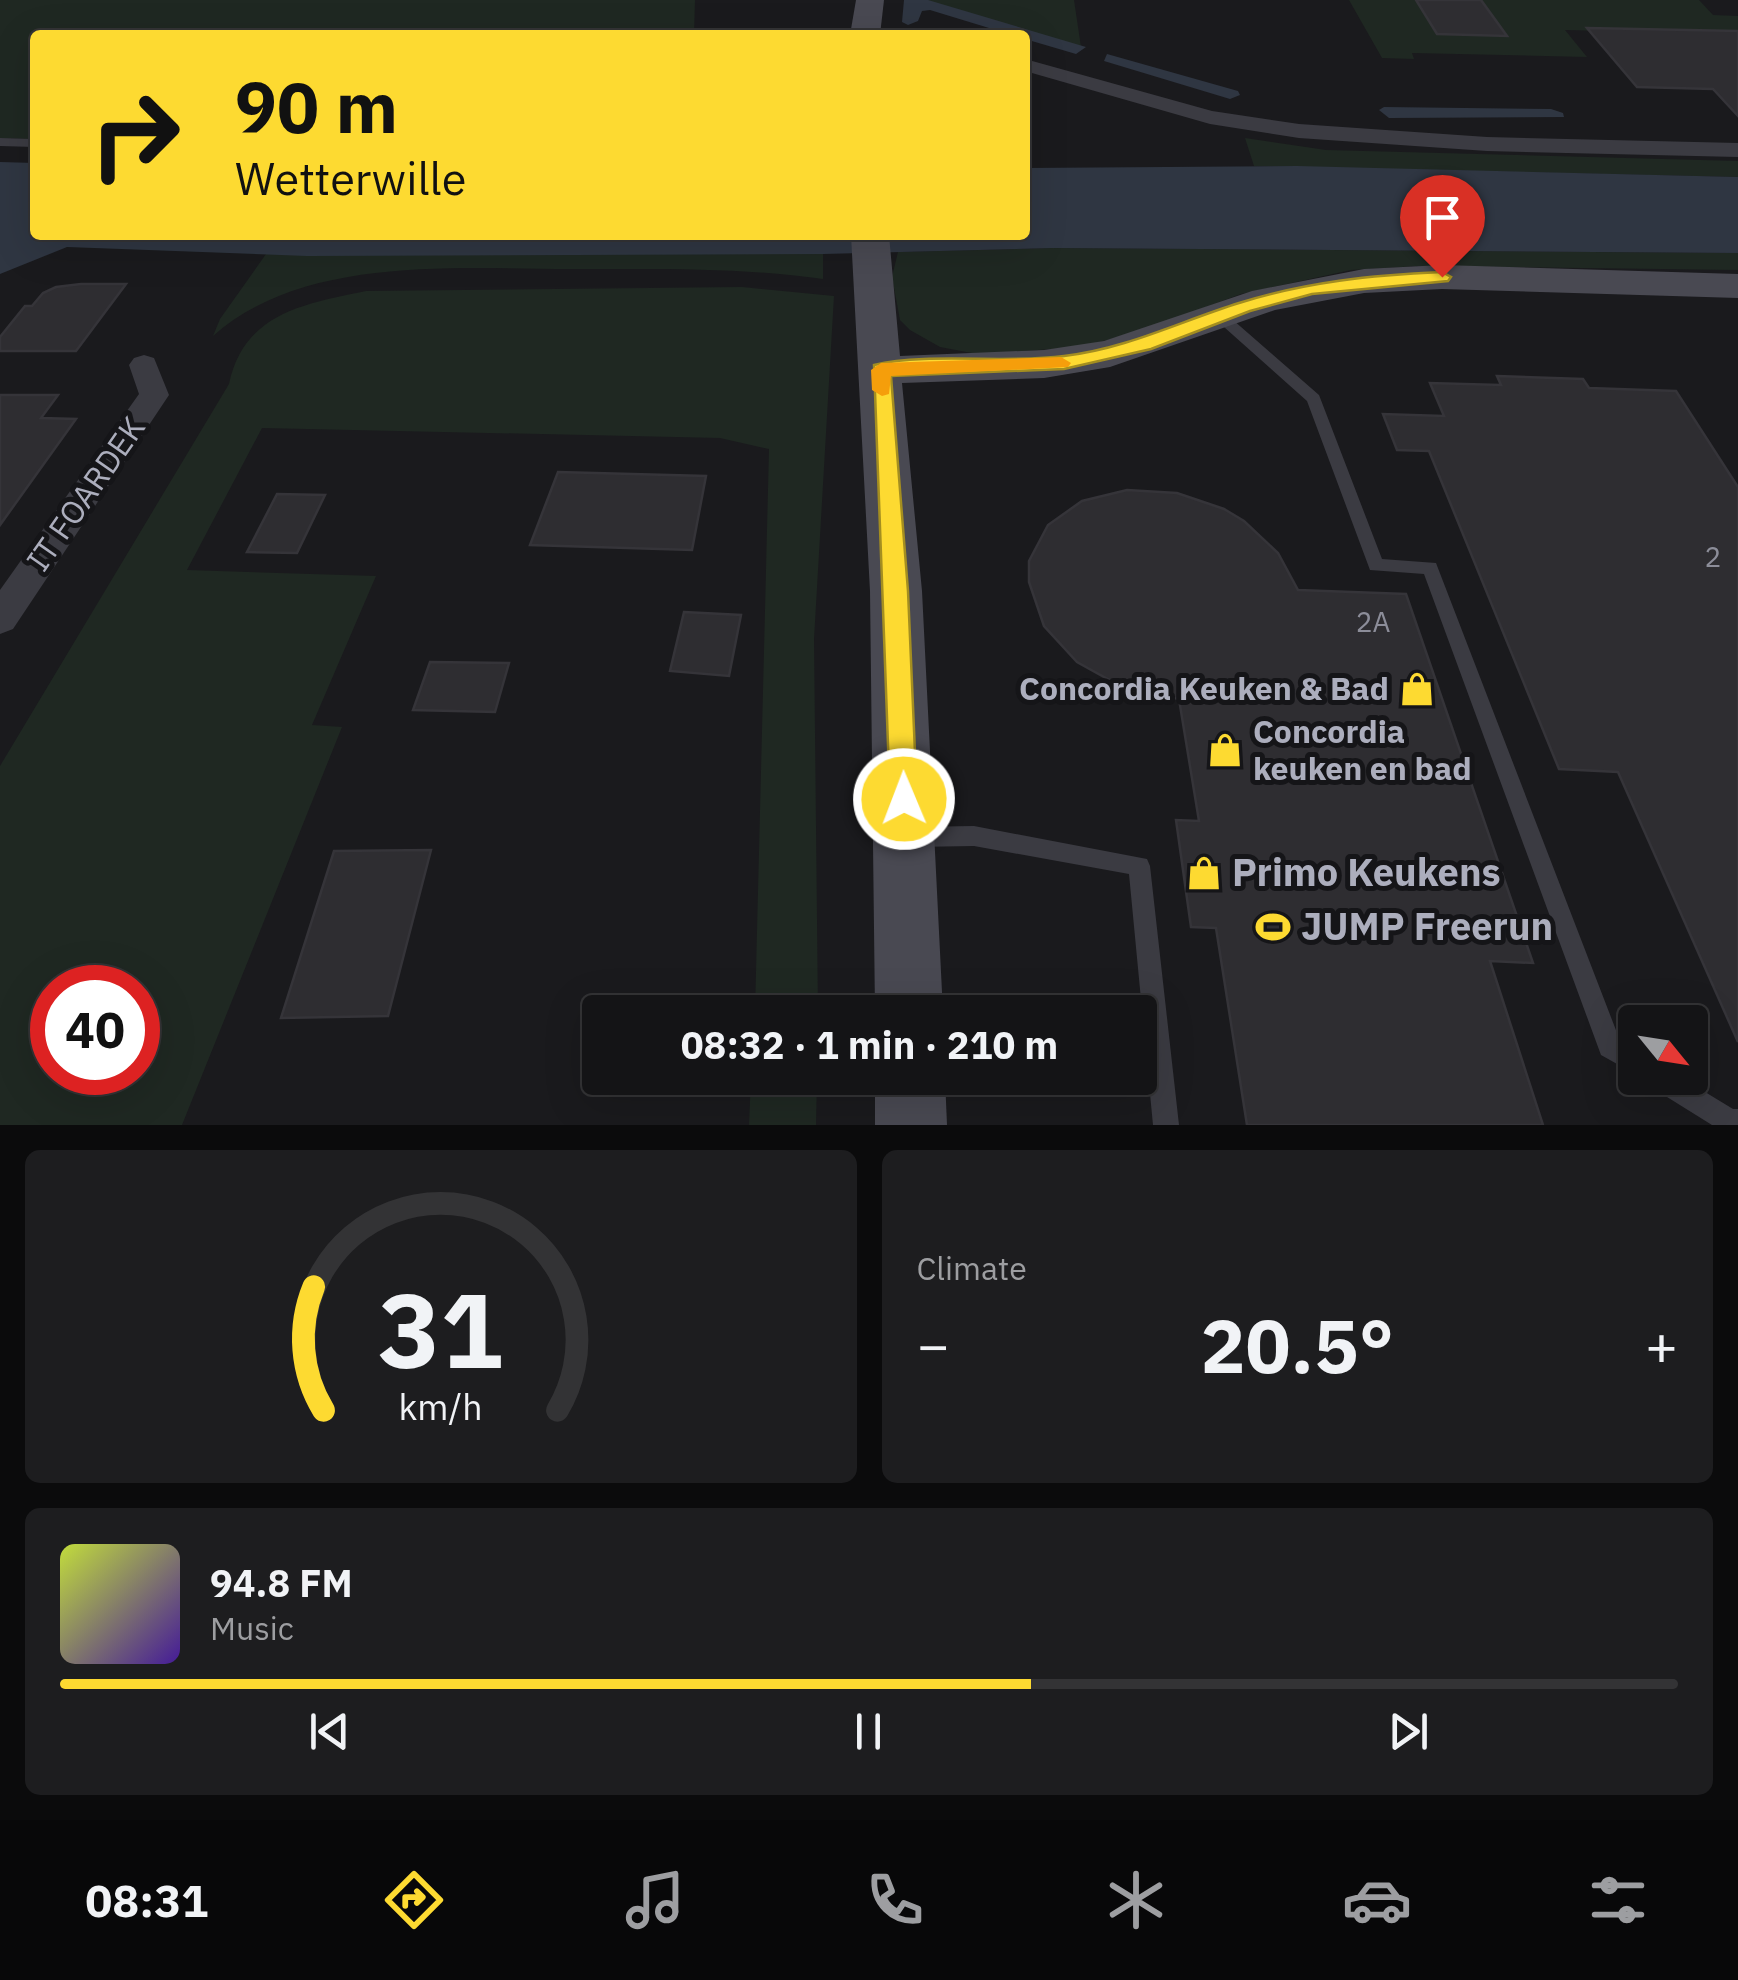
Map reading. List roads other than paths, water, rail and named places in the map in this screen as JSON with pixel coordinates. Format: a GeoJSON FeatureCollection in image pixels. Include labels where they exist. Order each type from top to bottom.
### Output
{"type":"FeatureCollection","features":[{"type":"Feature","properties":{"kind":"street"},"geometry":{"type":"LineString","coordinates":[[866,30],[870,0]]}},
{"type":"Feature","properties":{"kind":"street"},"geometry":{"type":"LineString","coordinates":[[1030,66],[1066,72],[1233,122],[1362,138],[1738,150]]}},
{"type":"Feature","properties":{"kind":"street"},"geometry":{"type":"LineString","coordinates":[[871,244],[897,610],[909,995]]}},
{"type":"Feature","properties":{"kind":"street"},"geometry":{"type":"LineString","coordinates":[[881,370],[1064,362],[1133,348],[1311,288],[1398,278],[1733,292]]}},
{"type":"Feature","properties":{"kind":"street","name":"IT FOARDEK"},"geometry":{"type":"LineString","coordinates":[[0,619],[154,396],[144,365]]}},
{"type":"Feature","properties":{"kind":"street"},"geometry":{"type":"LineString","coordinates":[[911,1095],[912,1125]]}},
{"type":"Feature","properties":{"kind":"lane"},"geometry":{"type":"LineString","coordinates":[[0,142],[30,144]]}},
{"type":"Feature","properties":{"kind":"lane"},"geometry":{"type":"LineString","coordinates":[[1220,316],[1314,399],[1376,564],[1430,568],[1610,1046],[1618,1051]]}},
{"type":"Feature","properties":{"kind":"lane"},"geometry":{"type":"LineString","coordinates":[[905,837],[974,836],[1139,866],[1166,1125]]}},
{"type":"Feature","properties":{"kind":"lane"},"geometry":{"type":"LineString","coordinates":[[1687,1095],[1730,1122],[1738,1122]]}},
{"type":"Feature","properties":{"kind":"water"},"geometry":{"type":"Polygon","coordinates":[[[904,0],[928,0],[1029,30],[996,30],[930,10],[922,11],[918,21],[908,25],[902,22],[904,0]]]}},
{"type":"Feature","properties":{"kind":"water"},"geometry":{"type":"Polygon","coordinates":[[[1030,30],[1086,47],[1076,54],[1030,40],[1030,30]]]}},
{"type":"Feature","properties":{"kind":"water"},"geometry":{"type":"Polygon","coordinates":[[[1107,54],[1238,91],[1240,95],[1230,99],[1104,61],[1107,54]]]}},
{"type":"Feature","properties":{"kind":"water"},"geometry":{"type":"Polygon","coordinates":[[[1551,109],[1564,117],[1389,118],[1379,110],[1551,109]]]}},
{"type":"Feature","properties":{"kind":"water"},"geometry":{"type":"Polygon","coordinates":[[[0,162],[30,163],[30,240],[1030,240],[1030,168],[1297,166],[1738,177],[1738,253],[1053,248],[823,254],[307,256],[67,247],[0,274],[0,162]]]}},
{"type":"Feature","properties":{"kind":"place","name":"Concordia Keuken & Bad"},"geometry":{"type":"Point","coordinates":[1417,689]}},
{"type":"Feature","properties":{"kind":"place","name":"Concordia keuken en bad"},"geometry":{"type":"Point","coordinates":[1225,750]}},
{"type":"Feature","properties":{"kind":"place","name":"Primo Keukens"},"geometry":{"type":"Point","coordinates":[1204,873]}},
{"type":"Feature","properties":{"kind":"place","name":"JUMP Freerun"},"geometry":{"type":"Point","coordinates":[1273,927]}}]}
